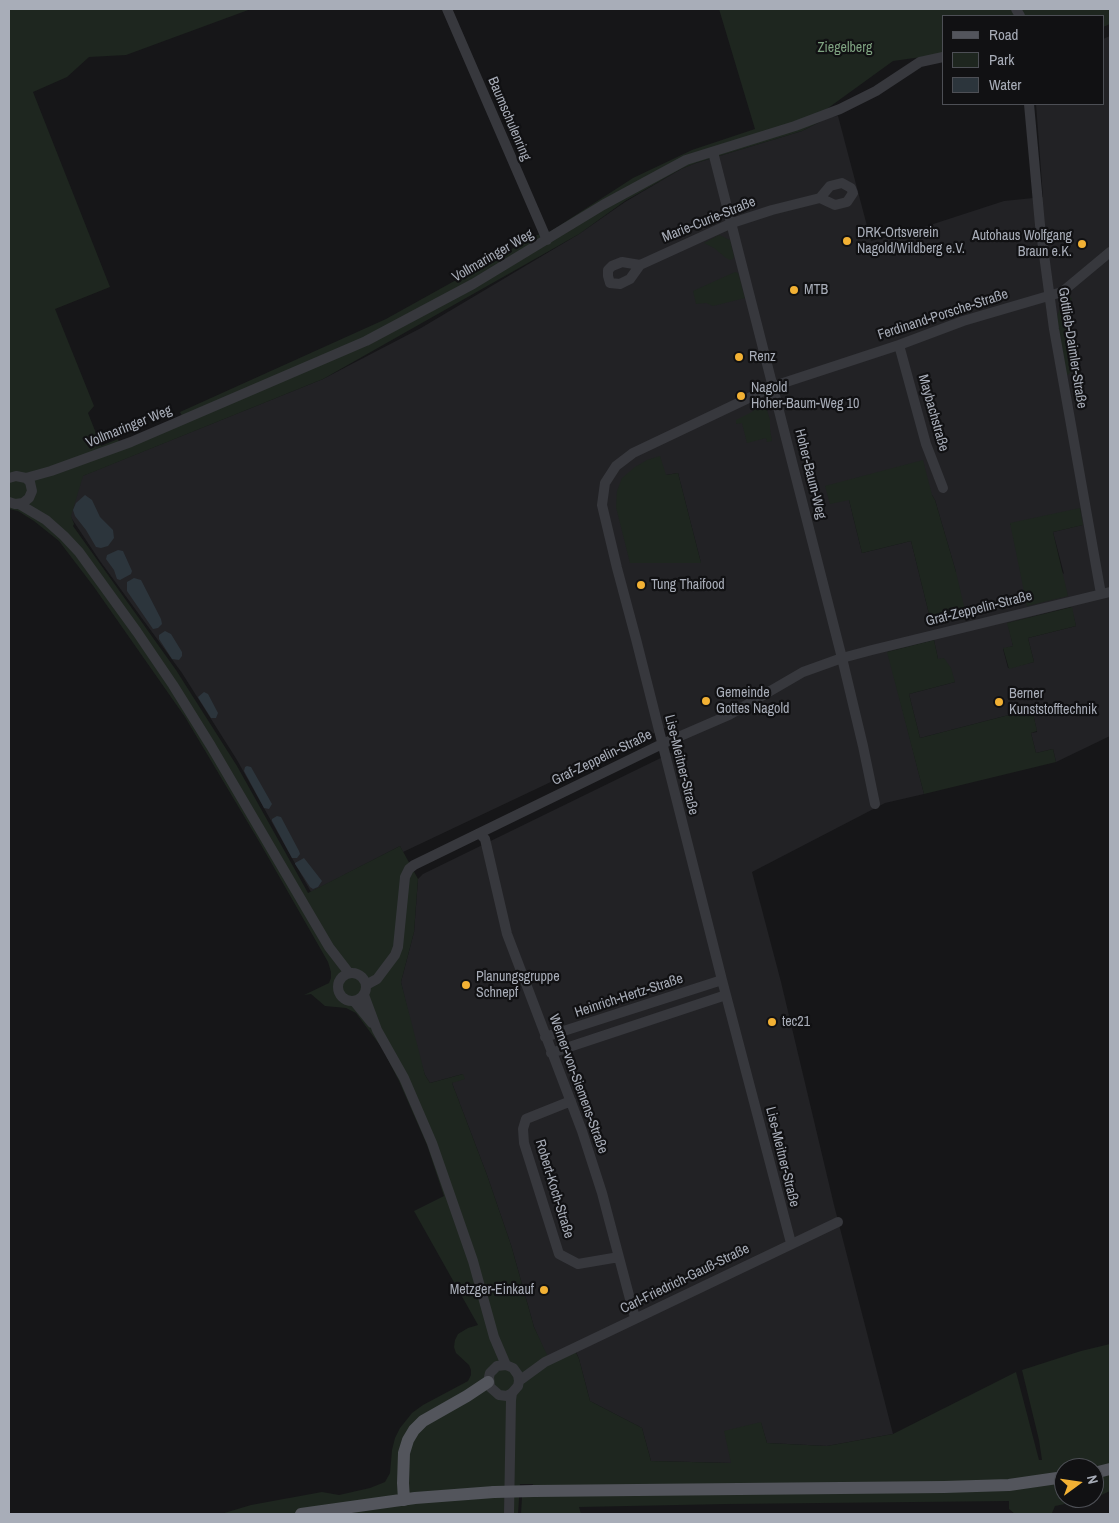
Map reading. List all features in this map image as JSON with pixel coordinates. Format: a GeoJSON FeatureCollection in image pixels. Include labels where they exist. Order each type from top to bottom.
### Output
{"type":"FeatureCollection","features":[{"type":"Feature","properties":{"kind":"main road"},"geometry":{"type":"LineString","coordinates":[[410,1499],[404,1453],[408,1440],[414,1430],[423,1420],[467,1396],[499,1391]]}},
{"type":"Feature","properties":{"kind":"main road"},"geometry":{"type":"LineString","coordinates":[[301,1514],[410,1499],[494,1492],[944,1487],[1009,1485],[1054,1479]]}},
{"type":"Feature","properties":{"kind":"street","name":"Baumschulenring"},"geometry":{"type":"LineString","coordinates":[[447,9],[547,240]]}},
{"type":"Feature","properties":{"kind":"street","name":"Vollmaringer Weg"},"geometry":{"type":"LineString","coordinates":[[15,475],[51,471],[131,442],[366,341],[473,284],[603,206],[686,160],[795,126],[840,109],[876,91],[920,62],[942,57]]}},
{"type":"Feature","properties":{"kind":"street","name":"Gottlieb-Daimler-Straße"},"geometry":{"type":"LineString","coordinates":[[1029,105],[1040,224],[1054,328],[1106,593]]}},
{"type":"Feature","properties":{"kind":"street","name":"Hoher-Baum-Weg"},"geometry":{"type":"LineString","coordinates":[[713,152],[842,658],[875,804]]}},
{"type":"Feature","properties":{"kind":"street","name":"Marie-Curie-Straße"},"geometry":{"type":"LineString","coordinates":[[640,265],[732,223],[772,210],[820,198]]}},
{"type":"Feature","properties":{"kind":"street","name":"Ferdinand-Porsche-Straße"},"geometry":{"type":"LineString","coordinates":[[774,386],[899,345],[963,321],[1062,292],[1110,252]]}},
{"type":"Feature","properties":{"kind":"street","name":"Maybachstraße"},"geometry":{"type":"LineString","coordinates":[[899,345],[926,444],[943,488]]}},
{"type":"Feature","properties":{"kind":"street","name":"Lise-Meitner-Straße"},"geometry":{"type":"LineString","coordinates":[[774,386],[633,453],[616,466],[605,483],[602,505],[791,1244]]}},
{"type":"Feature","properties":{"kind":"street","name":"Vollmaringer Weg"},"geometry":{"type":"LineString","coordinates":[[14,503],[31,495],[41,479],[51,471]]}},
{"type":"Feature","properties":{"kind":"street"},"geometry":{"type":"LineString","coordinates":[[15,475],[30,482],[31,495],[46,520]]}},
{"type":"Feature","properties":{"kind":"street"},"geometry":{"type":"LineString","coordinates":[[14,503],[46,520],[64,536],[79,552],[138,632],[211,746],[345,976],[364,980],[364,995],[378,1030],[404,1078],[432,1143],[473,1261],[502,1366],[518,1376],[518,1386],[499,1391]]}},
{"type":"Feature","properties":{"kind":"street","name":"Graf-Zeppelin-Straße"},"geometry":{"type":"LineString","coordinates":[[364,980],[377,979],[392,961],[398,946],[405,877],[409,869],[414,865],[662,744],[728,715],[803,672],[842,658],[1106,593]]}},
{"type":"Feature","properties":{"kind":"street","name":"Werner-von-Siemens-Straße"},"geometry":{"type":"LineString","coordinates":[[480,834],[485,839],[507,934],[571,1101],[602,1193],[635,1318]]}},
{"type":"Feature","properties":{"kind":"street"},"geometry":{"type":"LineString","coordinates":[[345,976],[338,986],[341,995],[346,1000],[354,1001],[364,995]]}},
{"type":"Feature","properties":{"kind":"street","name":"Heinrich-Hertz-Straße"},"geometry":{"type":"LineString","coordinates":[[546,1037],[722,980]]}},
{"type":"Feature","properties":{"kind":"street","name":"Heinrich-Hertz-Straße"},"geometry":{"type":"LineString","coordinates":[[552,1053],[726,995]]}},
{"type":"Feature","properties":{"kind":"street"},"geometry":{"type":"LineString","coordinates":[[354,1001],[378,1030]]}},
{"type":"Feature","properties":{"kind":"street","name":"Robert-Koch-Straße"},"geometry":{"type":"LineString","coordinates":[[571,1101],[526,1119],[523,1129],[524,1143],[560,1254],[578,1264],[619,1257]]}},
{"type":"Feature","properties":{"kind":"street","name":"Carl-Friedrich-Gauß-Straße"},"geometry":{"type":"LineString","coordinates":[[518,1376],[635,1318],[838,1222]]}},
{"type":"Feature","properties":{"kind":"street"},"geometry":{"type":"LineString","coordinates":[[502,1366],[490,1373],[499,1391],[510,1422],[509,1514]]}},
{"type":"Feature","properties":{"kind":"shaded area"},"geometry":{"type":"Polygon","coordinates":[[[1110,36],[1110,736],[1056,762],[1053,749],[1036,753],[1031,733],[1037,732],[1032,709],[920,738],[909,694],[955,682],[938,659],[934,640],[888,652],[924,794],[885,803],[752,872],[893,1434],[827,1446],[767,1443],[761,1423],[732,1463],[651,1461],[642,1428],[590,1401],[573,1344],[547,1357],[534,1327],[511,1245],[487,1175],[452,1083],[463,1074],[430,1083],[425,1075],[418,1054],[401,982],[414,932],[418,879],[423,874],[675,751],[669,726],[403,852],[400,846],[311,892],[237,760],[182,673],[100,561],[70,516],[82,476],[323,379],[421,328],[579,234],[625,202],[681,169],[802,131],[829,117],[838,116],[871,241],[918,229],[1004,201],[1043,197],[1036,105],[1104,105],[1104,39],[1110,36]],[[678,473],[666,475],[701,563],[678,473]],[[932,495],[849,500],[862,553],[911,541],[929,614],[956,572],[932,495]],[[1080,509],[1010,524],[1064,574],[1053,532],[1082,525],[1080,509]],[[1071,607],[1008,623],[1013,646],[1003,649],[1008,668],[1034,662],[1028,638],[1076,626],[1071,607]]]}},
{"type":"Feature","properties":{"kind":"green space","name":"Ziegelberg"},"geometry":{"type":"Polygon","coordinates":[[[9,9],[251,9],[126,55],[89,57],[67,77],[33,92],[110,287],[55,309],[94,406],[88,413],[101,446],[118,439],[119,442],[182,416],[180,412],[386,319],[537,235],[551,231],[633,178],[692,150],[755,129],[719,9],[1110,9],[1110,24],[1104,27],[1104,15],[942,15],[942,54],[893,61],[824,111],[829,117],[802,131],[681,169],[625,201],[579,234],[323,379],[83,476],[71,516],[73,526],[176,670],[237,766],[308,893],[400,846],[418,879],[414,932],[401,982],[425,1075],[430,1083],[463,1074],[465,1079],[452,1083],[511,1245],[534,1327],[549,1359],[574,1348],[579,1359],[590,1401],[642,1428],[651,1461],[731,1463],[724,1431],[761,1422],[767,1443],[827,1446],[893,1434],[1016,1372],[1039,1460],[1042,1460],[1022,1370],[1081,1351],[1110,1344],[1110,1491],[1104,1494],[1104,1458],[1054,1458],[1054,1508],[1052,1513],[1046,1514],[1015,1514],[1009,1509],[1009,1501],[579,1507],[581,1514],[521,1514],[522,1497],[534,1491],[533,1484],[520,1484],[518,1514],[221,1514],[251,1505],[322,1492],[339,1495],[370,1488],[385,1482],[390,1473],[395,1438],[412,1413],[468,1381],[471,1370],[469,1365],[456,1353],[454,1347],[455,1340],[458,1334],[478,1325],[414,1211],[444,1196],[427,1145],[399,1081],[382,1048],[356,1013],[346,1008],[325,1006],[311,994],[304,995],[329,983],[331,972],[328,962],[185,717],[94,587],[59,541],[18,511],[9,509],[9,9]]]}},
{"type":"Feature","properties":{"kind":"green space"},"geometry":{"type":"Polygon","coordinates":[[[719,235],[730,240],[733,259],[726,258],[714,248],[704,243],[719,235]]]}},
{"type":"Feature","properties":{"kind":"green space"},"geometry":{"type":"Polygon","coordinates":[[[735,272],[738,273],[745,298],[713,306],[706,303],[696,304],[693,291],[735,272]]]}},
{"type":"Feature","properties":{"kind":"green space"},"geometry":{"type":"Polygon","coordinates":[[[1069,295],[1072,299],[1065,308],[1064,314],[1075,369],[1066,376],[1057,316],[1062,303],[1069,295]]]}},
{"type":"Feature","properties":{"kind":"green space"},"geometry":{"type":"Polygon","coordinates":[[[761,405],[767,410],[772,441],[767,442],[766,438],[747,443],[742,423],[736,424],[736,420],[761,405]]]}},
{"type":"Feature","properties":{"kind":"green space"},"geometry":{"type":"Polygon","coordinates":[[[660,456],[666,475],[678,473],[701,563],[630,563],[616,507],[617,491],[622,478],[635,467],[647,460],[660,456]]]}},
{"type":"Feature","properties":{"kind":"green space"},"geometry":{"type":"Polygon","coordinates":[[[923,460],[956,572],[967,619],[944,621],[929,614],[911,541],[862,553],[849,500],[830,504],[825,486],[923,460]]]}},
{"type":"Feature","properties":{"kind":"green space"},"geometry":{"type":"Polygon","coordinates":[[[1080,508],[1083,525],[1053,532],[1068,596],[1027,606],[1010,523],[1080,508]]]}},
{"type":"Feature","properties":{"kind":"green space"},"geometry":{"type":"Polygon","coordinates":[[[1072,607],[1076,626],[1028,638],[1034,662],[1009,669],[1003,648],[1013,646],[1007,623],[1072,607]]]}},
{"type":"Feature","properties":{"kind":"green space"},"geometry":{"type":"Polygon","coordinates":[[[934,640],[938,659],[944,658],[951,668],[955,682],[909,694],[920,738],[1032,709],[1037,731],[1031,733],[1036,753],[1053,749],[1056,762],[924,794],[887,652],[934,640]]]}},
{"type":"Feature","properties":{"kind":"water"},"geometry":{"type":"Polygon","coordinates":[[[85,495],[92,500],[100,517],[113,530],[114,538],[108,546],[96,547],[75,516],[73,510],[76,503],[85,495]]]}},
{"type":"Feature","properties":{"kind":"water"},"geometry":{"type":"Polygon","coordinates":[[[118,550],[123,551],[132,571],[131,574],[120,580],[117,579],[114,570],[106,559],[107,555],[118,550]]]}},
{"type":"Feature","properties":{"kind":"water"},"geometry":{"type":"Polygon","coordinates":[[[134,578],[141,580],[161,619],[162,624],[158,628],[153,629],[127,591],[127,582],[134,578]]]}},
{"type":"Feature","properties":{"kind":"water"},"geometry":{"type":"Polygon","coordinates":[[[165,631],[171,634],[182,652],[179,660],[172,659],[159,639],[159,635],[165,631]]]}},
{"type":"Feature","properties":{"kind":"water"},"geometry":{"type":"Polygon","coordinates":[[[204,692],[208,694],[218,713],[216,718],[211,718],[198,697],[204,692]]]}},
{"type":"Feature","properties":{"kind":"water"},"geometry":{"type":"Polygon","coordinates":[[[247,766],[251,767],[272,804],[269,809],[264,808],[244,771],[247,766]]]}},
{"type":"Feature","properties":{"kind":"water"},"geometry":{"type":"Polygon","coordinates":[[[277,816],[281,817],[299,851],[300,854],[297,858],[292,858],[272,821],[277,816]]]}},
{"type":"Feature","properties":{"kind":"water"},"geometry":{"type":"Polygon","coordinates":[[[304,858],[322,881],[318,887],[313,889],[295,864],[304,858]]]}},
{"type":"Feature","properties":{"kind":"place","name":"DRK-Ortsverein Nagold/Wildberg e.V."},"geometry":{"type":"Point","coordinates":[847,241]}},
{"type":"Feature","properties":{"kind":"place","name":"Autohaus Wolfgang Braun e.K."},"geometry":{"type":"Point","coordinates":[1082,244]}},
{"type":"Feature","properties":{"kind":"place","name":"MTB"},"geometry":{"type":"Point","coordinates":[794,290]}},
{"type":"Feature","properties":{"kind":"place","name":"Renz"},"geometry":{"type":"Point","coordinates":[739,357]}},
{"type":"Feature","properties":{"kind":"place","name":"Nagold Hoher-Baum-Weg 10"},"geometry":{"type":"Point","coordinates":[741,396]}},
{"type":"Feature","properties":{"kind":"place","name":"Tung Thaifood"},"geometry":{"type":"Point","coordinates":[641,585]}},
{"type":"Feature","properties":{"kind":"place","name":"Gemeinde Gottes Nagold"},"geometry":{"type":"Point","coordinates":[706,701]}},
{"type":"Feature","properties":{"kind":"place","name":"Berner Kunststofftechnik"},"geometry":{"type":"Point","coordinates":[999,702]}},
{"type":"Feature","properties":{"kind":"place","name":"Planungsgruppe Schnepf"},"geometry":{"type":"Point","coordinates":[466,985]}},
{"type":"Feature","properties":{"kind":"place","name":"tec21"},"geometry":{"type":"Point","coordinates":[772,1022]}},
{"type":"Feature","properties":{"kind":"place","name":"Metzger-Einkauf"},"geometry":{"type":"Point","coordinates":[544,1290]}}]}
